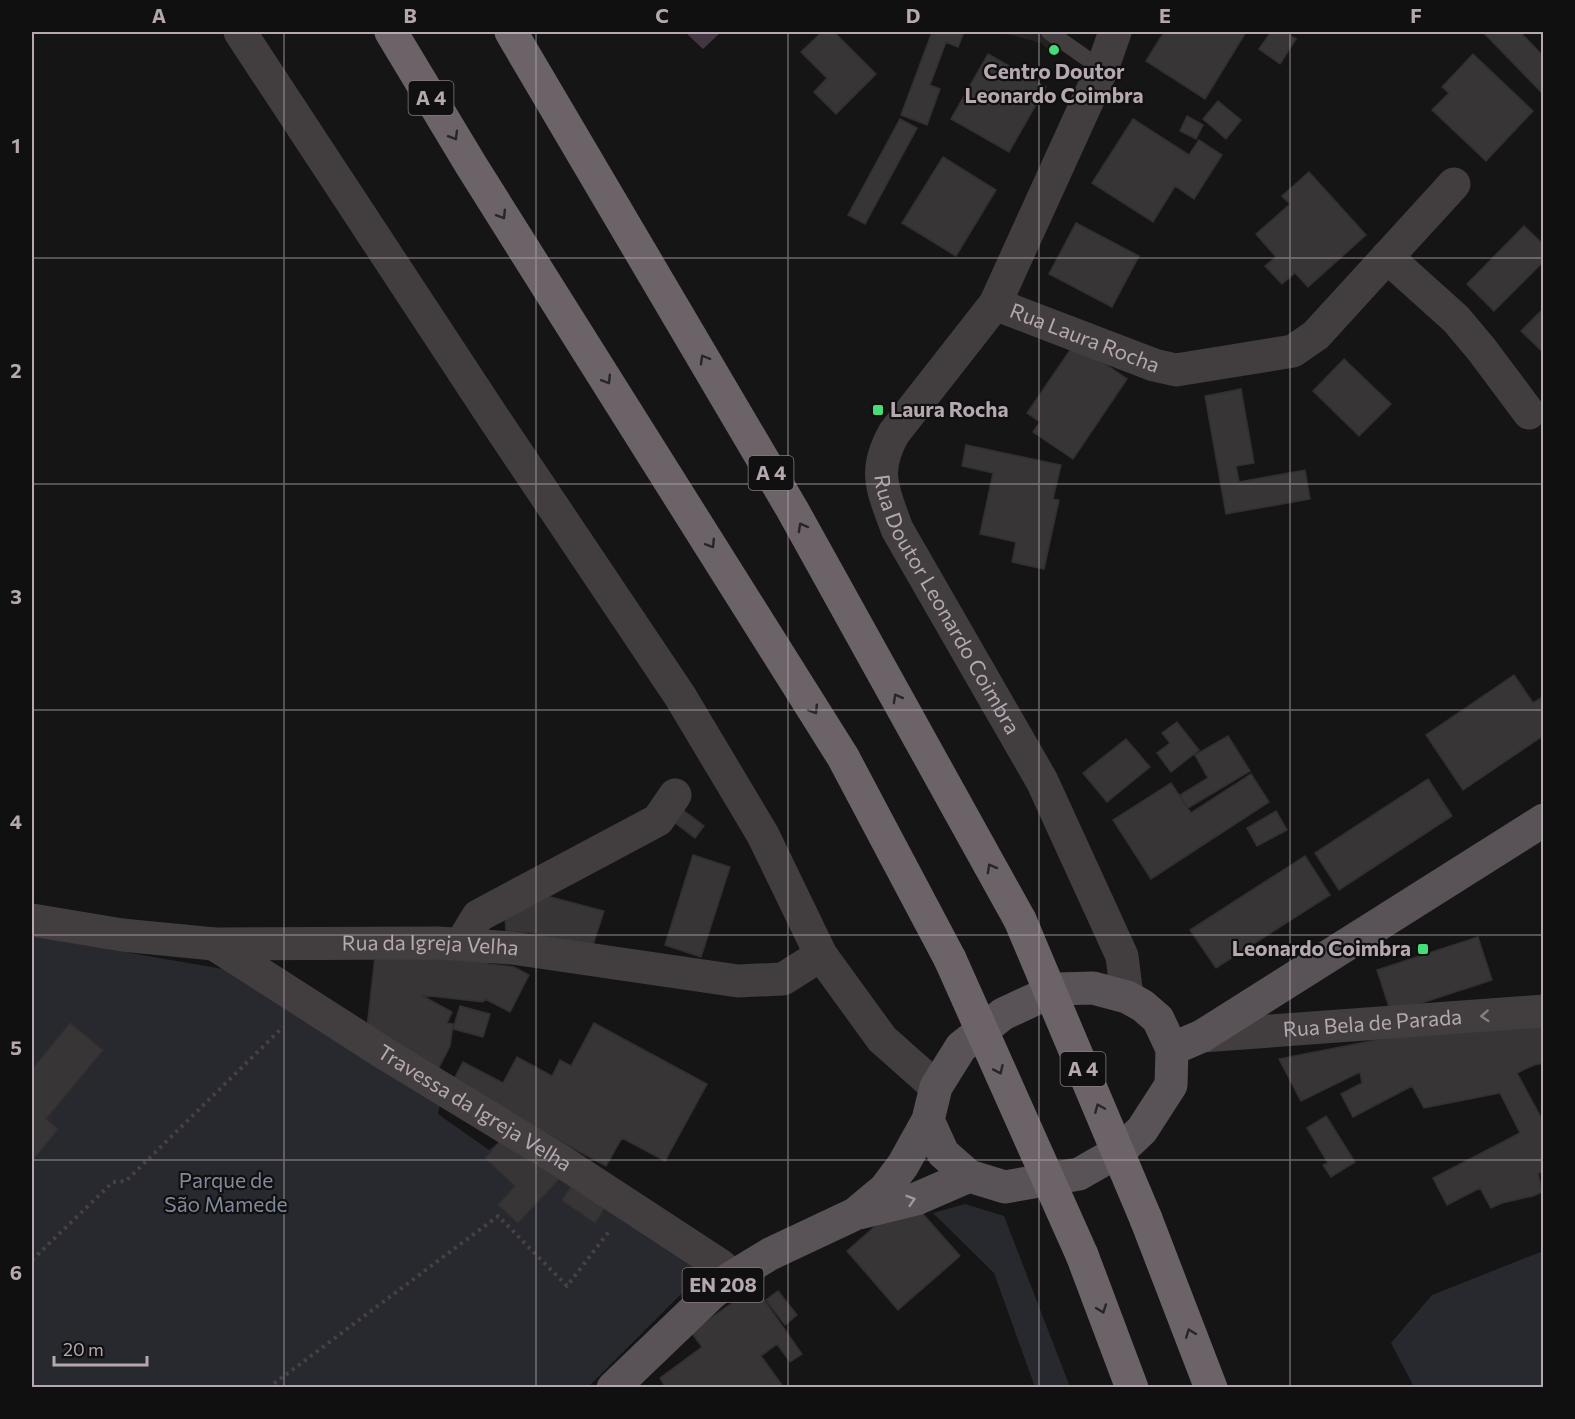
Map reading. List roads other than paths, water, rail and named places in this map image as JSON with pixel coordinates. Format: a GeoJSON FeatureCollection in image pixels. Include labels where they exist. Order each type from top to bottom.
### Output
{"type":"FeatureCollection","features":[{"type":"Feature","properties":{"kind":"highway","name":"A 4"},"geometry":{"type":"LineString","coordinates":[[391,32],[471,165],[843,757],[950,959],[1082,1255],[1132,1388]]}},
{"type":"Feature","properties":{"kind":"highway","name":"A 4"},"geometry":{"type":"LineString","coordinates":[[511,32],[792,509],[1020,920],[1146,1220],[1211,1388]]}},
{"type":"Feature","properties":{"kind":"main road"},"geometry":{"type":"LineString","coordinates":[[1172,1049],[1202,1036],[1544,820]]}},
{"type":"Feature","properties":{"kind":"main road","name":"EN 208"},"geometry":{"type":"LineString","coordinates":[[613,1388],[684,1318],[732,1277],[770,1254],[855,1214],[885,1189],[903,1165],[928,1120],[936,1087],[961,1047],[1003,1014],[1057,989],[1093,988],[1127,997],[1143,1006],[1158,1019],[1172,1049],[1171,1085],[1142,1130],[1121,1150],[1078,1174],[1005,1187],[969,1176],[943,1153],[928,1120]]}},
{"type":"Feature","properties":{"kind":"main road"},"geometry":{"type":"LineString","coordinates":[[855,1214],[916,1199],[969,1176]]}},
{"type":"Feature","properties":{"kind":"street"},"geometry":{"type":"LineString","coordinates":[[240,32],[680,696],[763,835],[821,955],[882,1039],[936,1087]]}},
{"type":"Feature","properties":{"kind":"street","name":"Rua Doutor Leonardo Coimbra"},"geometry":{"type":"LineString","coordinates":[[1115,32],[1102,69],[995,304],[894,433],[883,452],[881,485],[897,529],[1042,781],[1122,956],[1127,997]]}},
{"type":"Feature","properties":{"kind":"street","name":"Rua Laura Rocha"},"geometry":{"type":"LineString","coordinates":[[995,304],[1154,365],[1176,370],[1293,351],[1316,335],[1454,184]]}},
{"type":"Feature","properties":{"kind":"street"},"geometry":{"type":"LineString","coordinates":[[1387,257],[1456,319],[1529,413]]}},
{"type":"Feature","properties":{"kind":"street"},"geometry":{"type":"LineString","coordinates":[[461,944],[478,916],[658,820],[675,795]]}},
{"type":"Feature","properties":{"kind":"street","name":"Rua da Igreja Velha"},"geometry":{"type":"LineString","coordinates":[[32,920],[123,935],[213,944],[438,943],[512,948],[738,981],[783,979],[821,955]]}},
{"type":"Feature","properties":{"kind":"street","name":"Travessa da Igreja Velha"},"geometry":{"type":"LineString","coordinates":[[213,944],[387,1055],[561,1161],[720,1265],[732,1277]]}},
{"type":"Feature","properties":{"kind":"street","name":"Rua Bela de Parada"},"geometry":{"type":"LineString","coordinates":[[1202,1036],[1544,1011]]}},
{"type":"Feature","properties":{"kind":"lane"},"geometry":{"type":"LineString","coordinates":[[1049,32],[1102,69]]}},
{"type":"Feature","properties":{"kind":"place","name":"Centro Doutor Leonardo Coimbra"},"geometry":{"type":"Point","coordinates":[1054,50]}},
{"type":"Feature","properties":{"kind":"place","name":"Laura Rocha"},"geometry":{"type":"Point","coordinates":[878,410]}},
{"type":"Feature","properties":{"kind":"place","name":"Leonardo Coimbra"},"geometry":{"type":"Point","coordinates":[1423,949]}},
{"type":"Feature","properties":{"kind":"park label","name":"Parque de São Mamede"},"geometry":{"type":"Point","coordinates":[226,1193]}}]}
